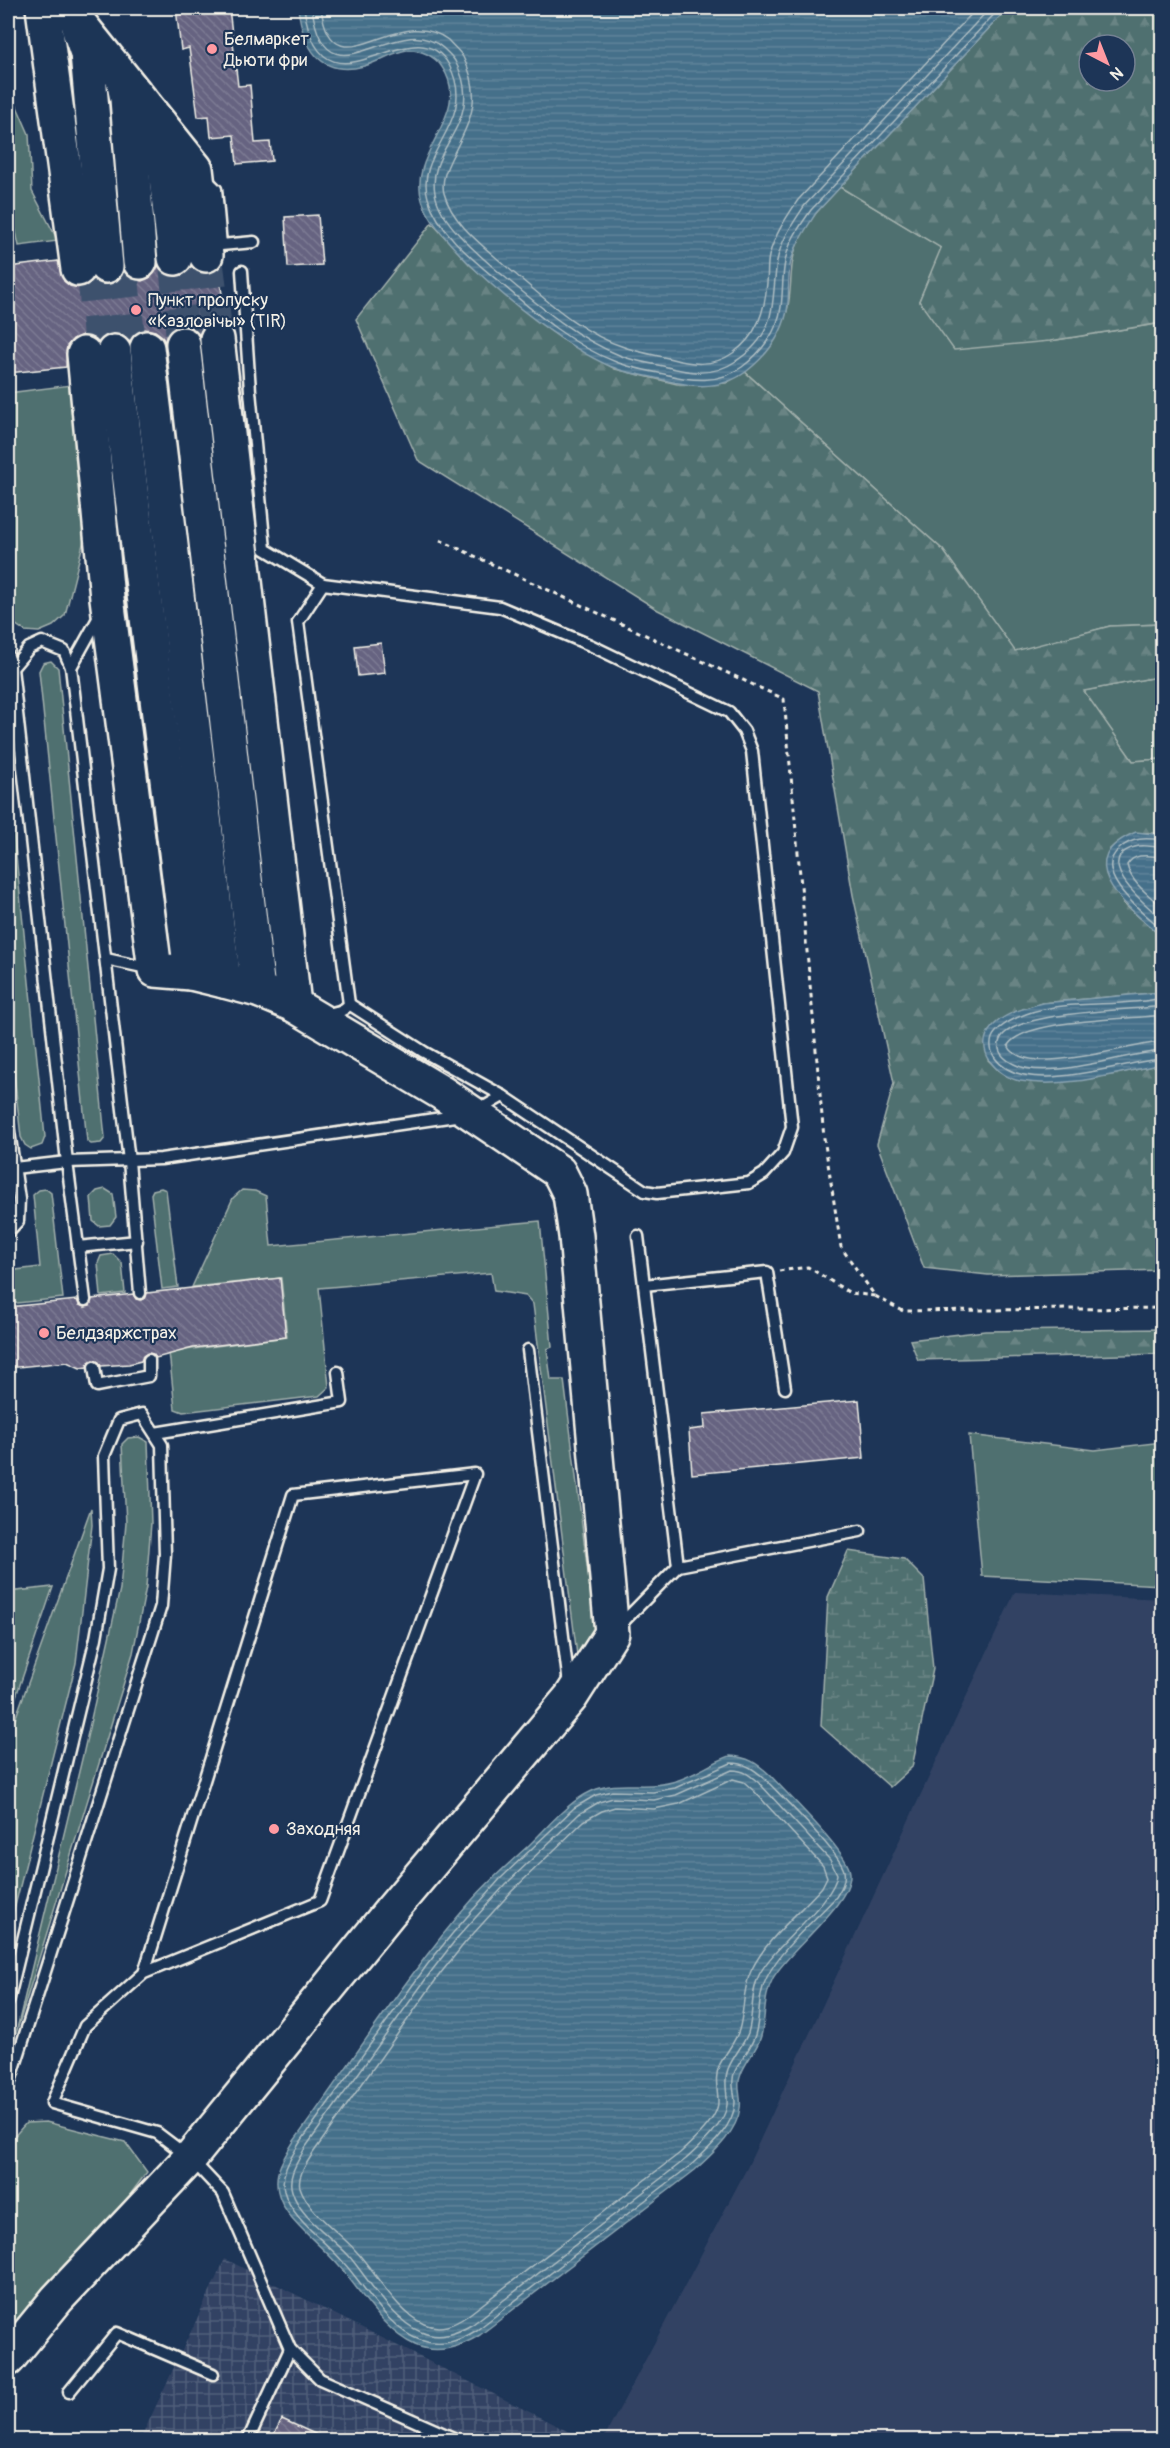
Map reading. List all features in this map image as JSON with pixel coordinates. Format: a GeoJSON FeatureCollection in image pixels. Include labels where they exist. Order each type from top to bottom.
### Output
{"type":"FeatureCollection","features":[{"type":"Feature","properties":{"kind":"highway"},"geometry":{"type":"LineString","coordinates":[[61,9],[97,45],[196,170],[141,262]]}},
{"type":"Feature","properties":{"kind":"highway"},"geometry":{"type":"LineString","coordinates":[[61,9],[87,53],[141,262]]}},
{"type":"Feature","properties":{"kind":"highway"},"geometry":{"type":"LineString","coordinates":[[97,45],[107,83],[141,262]]}},
{"type":"Feature","properties":{"kind":"highway"},"geometry":{"type":"LineString","coordinates":[[123,77],[128,99],[141,262]]}},
{"type":"Feature","properties":{"kind":"highway"},"geometry":{"type":"LineString","coordinates":[[141,262],[180,160],[160,124]]}},
{"type":"Feature","properties":{"kind":"highway"},"geometry":{"type":"LineString","coordinates":[[141,262],[160,124]]}},
{"type":"Feature","properties":{"kind":"highway"},"geometry":{"type":"LineString","coordinates":[[8,2359],[57,2300],[190,2158],[382,1922],[571,1697],[612,1633],[577,1246],[570,1194],[559,1172],[472,1114],[232,986],[107,598],[149,348]]}},
{"type":"Feature","properties":{"kind":"highway"},"geometry":{"type":"LineString","coordinates":[[149,348],[232,986]]}},
{"type":"Feature","properties":{"kind":"highway"},"geometry":{"type":"LineString","coordinates":[[149,348],[232,986]]}},
{"type":"Feature","properties":{"kind":"highway"},"geometry":{"type":"LineString","coordinates":[[149,348],[232,986]]}},
{"type":"Feature","properties":{"kind":"lane"},"geometry":{"type":"LineString","coordinates":[[196,170],[216,189],[221,245],[254,242]]}},
{"type":"Feature","properties":{"kind":"lane"},"geometry":{"type":"LineString","coordinates":[[242,271],[250,391],[265,549],[323,584],[500,607],[590,645],[729,712],[744,731],[752,751],[792,1127],[783,1153],[764,1174],[749,1183],[657,1193],[645,1191],[503,1096],[424,1052],[348,1004]]}},
{"type":"Feature","properties":{"kind":"lane"},"geometry":{"type":"LineString","coordinates":[[106,959],[232,986],[323,1014],[347,1008],[298,622],[323,584]]}},
{"type":"Feature","properties":{"kind":"lane"},"geometry":{"type":"LineString","coordinates":[[71,667],[91,634],[107,598]]}},
{"type":"Feature","properties":{"kind":"lane"},"geometry":{"type":"LineString","coordinates":[[12,668],[29,648],[42,642],[64,651],[71,667],[129,1161],[140,1293]]}},
{"type":"Feature","properties":{"kind":"lane"},"geometry":{"type":"LineString","coordinates":[[8,656],[12,668],[67,1162],[85,1300]]}},
{"type":"Feature","properties":{"kind":"lane"},"geometry":{"type":"LineString","coordinates":[[11,1167],[67,1162],[161,1159],[472,1114],[503,1096]]}},
{"type":"Feature","properties":{"kind":"lane"},"geometry":{"type":"LineString","coordinates":[[8,1125],[11,1167],[19,1199],[18,1221],[8,1232]]}},
{"type":"Feature","properties":{"kind":"lane"},"geometry":{"type":"LineString","coordinates":[[638,1236],[678,1566]]}},
{"type":"Feature","properties":{"kind":"lane"},"geometry":{"type":"LineString","coordinates":[[78,1247],[136,1241]]}},
{"type":"Feature","properties":{"kind":"lane"},"geometry":{"type":"LineString","coordinates":[[644,1286],[767,1272],[785,1388]]}},
{"type":"Feature","properties":{"kind":"lane"},"geometry":{"type":"LineString","coordinates":[[528,1350],[571,1697]]}},
{"type":"Feature","properties":{"kind":"lane"},"geometry":{"type":"LineString","coordinates":[[94,1367],[98,1386],[149,1376],[148,1360]]}},
{"type":"Feature","properties":{"kind":"lane"},"geometry":{"type":"LineString","coordinates":[[155,1433],[342,1402],[338,1372]]}},
{"type":"Feature","properties":{"kind":"lane"},"geometry":{"type":"LineString","coordinates":[[8,2002],[96,1638],[108,1569],[104,1456],[119,1420],[142,1414],[162,1445],[165,1554],[161,1606],[8,2088]]}},
{"type":"Feature","properties":{"kind":"lane"},"geometry":{"type":"LineString","coordinates":[[144,1973],[293,1495],[475,1474],[320,1901],[144,1973],[85,2026],[52,2103],[157,2133],[190,2158],[223,2193],[290,2349],[321,2379],[458,2440]]}},
{"type":"Feature","properties":{"kind":"lane"},"geometry":{"type":"LineString","coordinates":[[612,1633],[678,1566],[860,1531]]}},
{"type":"Feature","properties":{"kind":"lane"},"geometry":{"type":"LineString","coordinates":[[69,2392],[117,2333],[213,2374]]}},
{"type":"Feature","properties":{"kind":"lane"},"geometry":{"type":"LineString","coordinates":[[248,2440],[290,2349]]}},
{"type":"Feature","properties":{"kind":"path"},"geometry":{"type":"LineString","coordinates":[[440,540],[784,699],[824,1138],[841,1247],[875,1296]]}},
{"type":"Feature","properties":{"kind":"path"},"geometry":{"type":"LineString","coordinates":[[767,1272],[808,1268],[850,1293],[875,1296],[903,1311],[1162,1308]]}},
{"type":"Feature","properties":{"kind":"shaded area"},"geometry":{"type":"Polygon","coordinates":[[[1015,1592],[1162,1599],[1162,2428],[1156,2440],[603,2440],[747,2168],[1015,1592]]]}},
{"type":"Feature","properties":{"kind":"shaded area"},"geometry":{"type":"Polygon","coordinates":[[[225,2259],[585,2440],[140,2440],[225,2259]]]}},
{"type":"Feature","properties":{"kind":"green space"},"geometry":{"type":"Polygon","coordinates":[[[1008,8],[1162,8],[1162,323],[1050,341],[954,350],[919,301],[941,248],[840,187],[1008,8]]]}},
{"type":"Feature","properties":{"kind":"green space"},"geometry":{"type":"Polygon","coordinates":[[[8,86],[29,134],[32,191],[58,241],[19,246],[13,218],[8,219],[8,86]]]}},
{"type":"Feature","properties":{"kind":"green space"},"geometry":{"type":"Polygon","coordinates":[[[840,187],[942,248],[919,301],[1050,341],[1162,323],[1162,624],[1110,626],[1015,652],[943,550],[745,372],[770,344],[784,319],[789,302],[793,260],[801,234],[816,213],[840,187]]]}},
{"type":"Feature","properties":{"kind":"green space"},"geometry":{"type":"Polygon","coordinates":[[[432,223],[470,265],[531,316],[562,339],[615,369],[677,384],[726,383],[745,372],[943,550],[1015,651],[1110,626],[1162,624],[1162,676],[1084,691],[1133,761],[1162,759],[1162,835],[1134,834],[1110,849],[1124,904],[1162,937],[1162,992],[1042,1003],[1023,1009],[988,1060],[1006,1075],[1040,1082],[1083,1080],[1162,1064],[1162,1270],[988,1275],[924,1268],[877,1144],[894,1083],[853,895],[818,691],[658,610],[418,460],[356,319],[432,223]]]}},
{"type":"Feature","properties":{"kind":"green space"},"geometry":{"type":"Polygon","coordinates":[[[79,384],[85,536],[65,615],[53,626],[39,632],[25,631],[12,622],[8,609],[8,393],[79,384]]]}},
{"type":"Feature","properties":{"kind":"green space"},"geometry":{"type":"Polygon","coordinates":[[[51,661],[58,668],[105,1138],[101,1143],[91,1144],[87,1141],[39,671],[43,663],[51,661]]]}},
{"type":"Feature","properties":{"kind":"green space"},"geometry":{"type":"Polygon","coordinates":[[[1162,676],[1162,759],[1133,761],[1083,691],[1162,676]]]}},
{"type":"Feature","properties":{"kind":"green space"},"geometry":{"type":"Polygon","coordinates":[[[8,778],[45,1137],[42,1145],[31,1149],[25,1145],[21,1137],[8,1021],[8,778]]]}},
{"type":"Feature","properties":{"kind":"green space"},"geometry":{"type":"Polygon","coordinates":[[[161,1188],[166,1190],[178,1287],[162,1289],[151,1194],[153,1190],[161,1188]]]}},
{"type":"Feature","properties":{"kind":"green space"},"geometry":{"type":"Polygon","coordinates":[[[46,1189],[51,1193],[63,1298],[8,1304],[8,1271],[40,1267],[33,1195],[39,1190],[46,1189]]]}},
{"type":"Feature","properties":{"kind":"green space"},"geometry":{"type":"Polygon","coordinates":[[[105,1189],[113,1194],[116,1217],[110,1225],[99,1226],[93,1221],[91,1197],[97,1191],[105,1189]]]}},
{"type":"Feature","properties":{"kind":"green space"},"geometry":{"type":"Polygon","coordinates":[[[242,1190],[255,1191],[266,1196],[271,1246],[540,1221],[552,1347],[547,1349],[551,1380],[564,1380],[595,1630],[577,1655],[533,1304],[526,1296],[494,1291],[491,1273],[319,1288],[329,1387],[319,1396],[183,1412],[175,1409],[169,1352],[287,1337],[281,1278],[192,1287],[233,1198],[242,1190]]]}},
{"type":"Feature","properties":{"kind":"green space"},"geometry":{"type":"Polygon","coordinates":[[[113,1254],[122,1263],[125,1293],[101,1296],[98,1263],[101,1256],[113,1254]]]}},
{"type":"Feature","properties":{"kind":"green space"},"geometry":{"type":"Polygon","coordinates":[[[1162,1329],[1162,1354],[918,1360],[910,1340],[985,1331],[1162,1329]]]}},
{"type":"Feature","properties":{"kind":"green space"},"geometry":{"type":"Polygon","coordinates":[[[969,1435],[1095,1450],[1162,1442],[1162,1585],[982,1576],[969,1435]]]}},
{"type":"Feature","properties":{"kind":"green space"},"geometry":{"type":"Polygon","coordinates":[[[139,1437],[148,1442],[151,1523],[146,1587],[133,1653],[16,2033],[83,1755],[120,1589],[126,1523],[122,1444],[128,1438],[139,1437]]]}},
{"type":"Feature","properties":{"kind":"green space"},"geometry":{"type":"Polygon","coordinates":[[[91,1508],[92,1525],[76,1663],[8,1934],[8,1739],[91,1508]]]}},
{"type":"Feature","properties":{"kind":"green space"},"geometry":{"type":"Polygon","coordinates":[[[848,1551],[904,1559],[924,1579],[933,1669],[912,1767],[890,1787],[821,1726],[828,1597],[848,1551]]]}},
{"type":"Feature","properties":{"kind":"green space"},"geometry":{"type":"Polygon","coordinates":[[[53,1587],[8,1720],[8,1592],[53,1587]]]}},
{"type":"Feature","properties":{"kind":"green space"},"geometry":{"type":"Polygon","coordinates":[[[46,2122],[125,2142],[147,2172],[8,2340],[8,2151],[11,2140],[26,2123],[46,2122]]]}},
{"type":"Feature","properties":{"kind":"water"},"geometry":{"type":"Polygon","coordinates":[[[298,8],[1008,8],[816,213],[793,254],[785,320],[767,352],[736,378],[724,383],[700,386],[624,371],[593,358],[536,320],[477,271],[433,221],[422,200],[420,182],[423,165],[446,117],[450,100],[450,84],[442,67],[431,57],[412,50],[348,69],[325,63],[309,46],[300,22],[298,8]]]}},
{"type":"Feature","properties":{"kind":"water"},"geometry":{"type":"Polygon","coordinates":[[[1136,832],[1162,835],[1162,937],[1121,899],[1105,871],[1106,857],[1116,844],[1136,832]]]}},
{"type":"Feature","properties":{"kind":"water"},"geometry":{"type":"Polygon","coordinates":[[[1162,992],[1162,1064],[1073,1082],[1037,1083],[1020,1081],[1003,1074],[990,1061],[986,1053],[987,1035],[992,1027],[1002,1018],[1022,1009],[1042,1003],[1162,992]]]}},
{"type":"Feature","properties":{"kind":"water"},"geometry":{"type":"Polygon","coordinates":[[[730,1756],[752,1761],[770,1775],[828,1838],[847,1864],[850,1873],[848,1885],[831,1912],[781,1966],[773,1978],[768,1992],[761,2036],[757,2047],[744,2066],[739,2081],[740,2108],[734,2126],[723,2142],[695,2170],[480,2335],[449,2348],[432,2349],[415,2345],[392,2330],[373,2310],[339,2266],[286,2210],[279,2195],[277,2183],[278,2172],[285,2156],[380,2019],[448,1929],[485,1886],[566,1809],[583,1796],[602,1787],[672,1782],[730,1756]]]}},
{"type":"Feature","properties":{"kind":"building"},"geometry":{"type":"Polygon","coordinates":[[[176,8],[229,8],[238,86],[250,85],[255,143],[270,142],[272,161],[237,164],[234,135],[211,137],[209,116],[198,117],[189,48],[181,50],[176,8]]]}},
{"type":"Feature","properties":{"kind":"building"},"geometry":{"type":"Polygon","coordinates":[[[318,215],[322,265],[288,267],[285,217],[318,215]]]}},
{"type":"Feature","properties":{"kind":"building","name":"Пункт пропуску «Казловічы» (TIR)"},"geometry":{"type":"Polygon","coordinates":[[[58,261],[64,281],[70,286],[80,288],[89,284],[93,279],[107,285],[116,282],[124,270],[131,279],[142,281],[151,277],[158,265],[167,275],[177,277],[186,273],[191,267],[208,274],[219,268],[225,322],[215,320],[206,324],[199,335],[191,327],[180,326],[171,329],[166,336],[165,343],[162,336],[155,331],[145,329],[135,333],[130,342],[122,335],[112,333],[98,342],[82,335],[73,339],[67,346],[66,367],[8,373],[8,267],[58,261]]]}},
{"type":"Feature","properties":{"kind":"building"},"geometry":{"type":"Polygon","coordinates":[[[381,643],[385,673],[358,676],[355,646],[381,643]]]}},
{"type":"Feature","properties":{"kind":"building"},"geometry":{"type":"Polygon","coordinates":[[[280,1278],[286,1337],[193,1348],[156,1358],[153,1354],[148,1353],[141,1361],[129,1364],[101,1366],[99,1362],[93,1360],[87,1367],[80,1368],[67,1362],[8,1368],[8,1307],[77,1300],[79,1305],[85,1307],[90,1306],[92,1299],[133,1294],[136,1299],[141,1300],[146,1297],[147,1293],[280,1278]]]}},
{"type":"Feature","properties":{"kind":"building"},"geometry":{"type":"Polygon","coordinates":[[[859,1400],[864,1458],[692,1474],[689,1430],[705,1428],[704,1414],[859,1400]]]}},
{"type":"Feature","properties":{"kind":"building"},"geometry":{"type":"Polygon","coordinates":[[[282,2419],[328,2440],[271,2440],[282,2419]]]}},
{"type":"Feature","properties":{"kind":"tunnel"},"geometry":{"type":"LineString","coordinates":[[206,255],[217,339]]}},
{"type":"Feature","properties":{"kind":"tunnel"},"geometry":{"type":"LineString","coordinates":[[175,258],[183,344]]}},
{"type":"Feature","properties":{"kind":"tunnel"},"geometry":{"type":"LineString","coordinates":[[121,265],[130,350]]}},
{"type":"Feature","properties":{"kind":"tunnel"},"geometry":{"type":"LineString","coordinates":[[93,268],[101,353]]}},
{"type":"Feature","properties":{"kind":"place","name":"Белмаркет Дьюти фри"},"geometry":{"type":"Point","coordinates":[212,49]}},
{"type":"Feature","properties":{"kind":"place","name":"Пункт пропуску «Казловічы» (TIR)"},"geometry":{"type":"Point","coordinates":[136,310]}},
{"type":"Feature","properties":{"kind":"place","name":"Белдзяржстрах"},"geometry":{"type":"Point","coordinates":[44,1333]}},
{"type":"Feature","properties":{"kind":"place","name":"Заходняя"},"geometry":{"type":"Point","coordinates":[274,1829]}}]}
